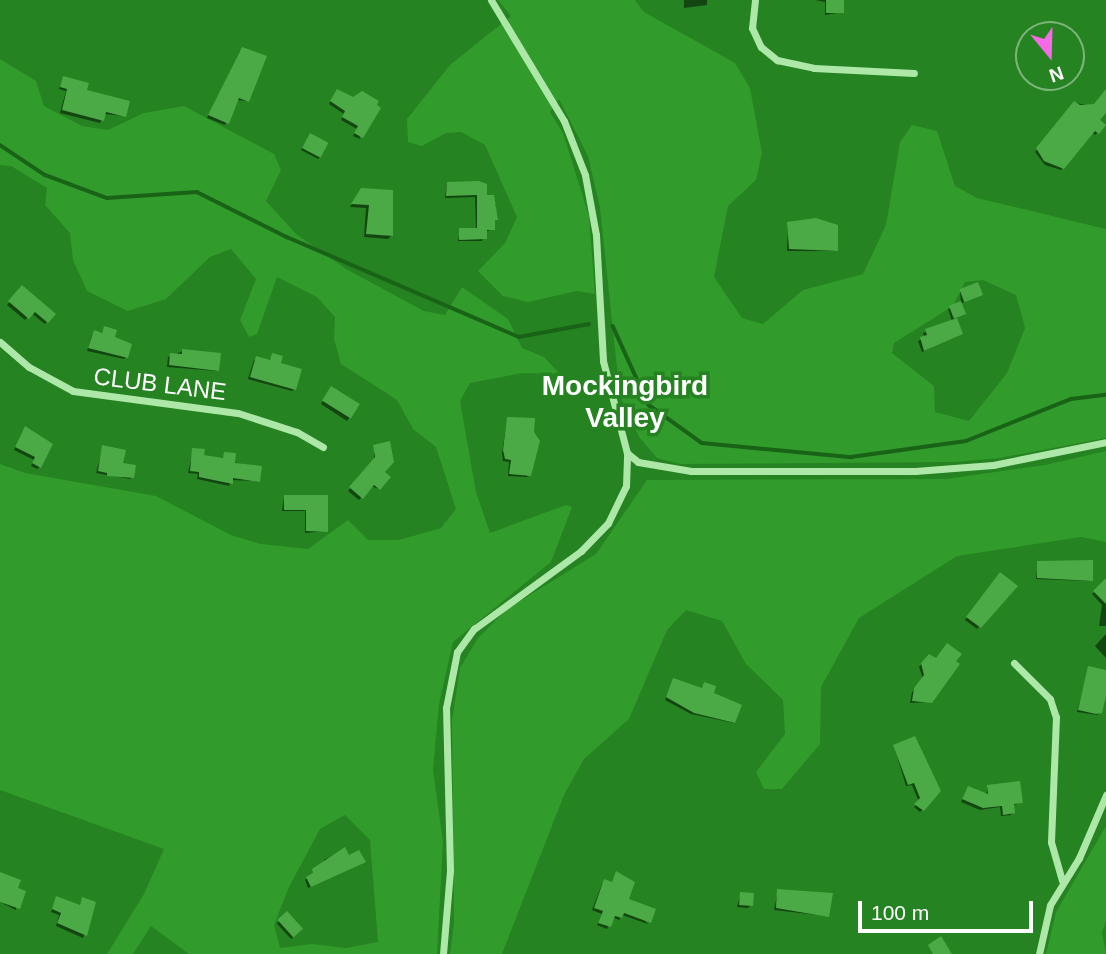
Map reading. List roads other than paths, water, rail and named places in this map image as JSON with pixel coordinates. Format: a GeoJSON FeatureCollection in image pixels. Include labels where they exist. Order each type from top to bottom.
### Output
{"type":"FeatureCollection","features":[{"type":"Feature","properties":{"kind":"street"},"geometry":{"type":"LineString","coordinates":[[443,954],[450,870],[446,708],[452,666],[474,629],[592,542],[614,515],[626,486],[627,453],[603,361],[596,235],[585,175],[564,121],[491,0]]}},
{"type":"Feature","properties":{"kind":"street"},"geometry":{"type":"LineString","coordinates":[[755,0],[752,28],[761,47],[777,60],[814,68],[915,73]]}},
{"type":"Feature","properties":{"kind":"street","name":"CLUB LANE"},"geometry":{"type":"LineString","coordinates":[[0,342],[29,367],[73,391],[238,414],[297,432],[323,447]]}},
{"type":"Feature","properties":{"kind":"street"},"geometry":{"type":"LineString","coordinates":[[627,453],[646,465],[691,471],[915,471],[993,465],[1106,442]]}},
{"type":"Feature","properties":{"kind":"street"},"geometry":{"type":"LineString","coordinates":[[1014,663],[1054,707],[1051,842],[1062,880]]}},
{"type":"Feature","properties":{"kind":"street"},"geometry":{"type":"LineString","coordinates":[[1039,954],[1050,905],[1062,880],[1079,858],[1106,795]]}},
{"type":"Feature","properties":{"kind":"waterway"},"geometry":{"type":"LineString","coordinates":[[0,145],[45,175],[107,198],[197,192],[287,237],[519,337],[589,324]]}},
{"type":"Feature","properties":{"kind":"waterway"},"geometry":{"type":"LineString","coordinates":[[613,326],[649,405],[702,443],[851,457],[966,441],[1071,399],[1106,395]]}},
{"type":"Feature","properties":{"kind":"district","name":"Mockingbird Valley"},"geometry":{"type":"Point","coordinates":[625,402]}}]}
